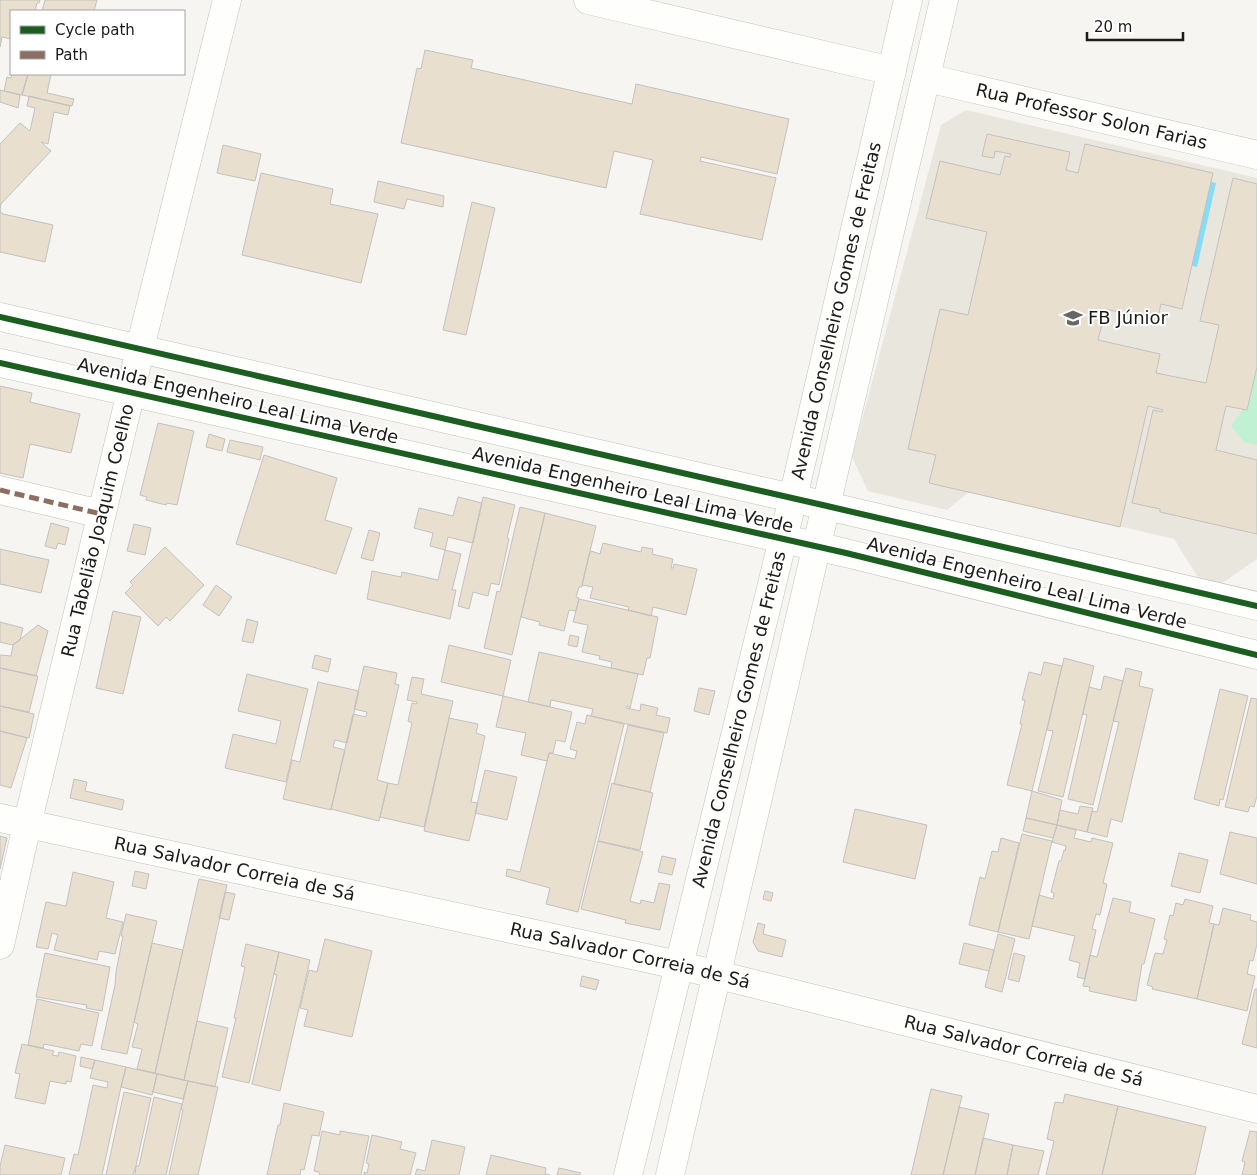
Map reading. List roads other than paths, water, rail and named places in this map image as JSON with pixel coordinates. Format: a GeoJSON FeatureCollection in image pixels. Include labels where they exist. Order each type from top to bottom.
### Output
{"type":"FeatureCollection","features":[{"type":"Feature","properties":{"kind":"street","name":"Rua Tabelião Joaquim Coelho"},"geometry":{"type":"LineString","coordinates":[[0,945],[101,514],[132,392],[140,348],[227,0]]}},
{"type":"Feature","properties":{"kind":"street"},"geometry":{"type":"LineString","coordinates":[[588,0],[892,71]]}},
{"type":"Feature","properties":{"kind":"street","name":"Avenida Conselheiro Gomes de Freitas"},"geometry":{"type":"LineString","coordinates":[[628,1175],[793,498],[908,0]]}},
{"type":"Feature","properties":{"kind":"street","name":"Avenida Conselheiro Gomes de Freitas"},"geometry":{"type":"LineString","coordinates":[[670,1175],[818,547],[944,0]]}},
{"type":"Feature","properties":{"kind":"street","name":"Rua Professor Solon Farias"},"geometry":{"type":"LineString","coordinates":[[927,78],[1257,155]]}},
{"type":"Feature","properties":{"kind":"street","name":"Avenida Engenheiro Leal Lima Verde"},"geometry":{"type":"LineString","coordinates":[[0,317],[1257,606]]}},
{"type":"Feature","properties":{"kind":"street","name":"Avenida Engenheiro Leal Lima Verde"},"geometry":{"type":"LineString","coordinates":[[0,362],[818,547],[1257,656]]}},
{"type":"Feature","properties":{"kind":"street"},"geometry":{"type":"LineString","coordinates":[[0,490],[101,514]]}},
{"type":"Feature","properties":{"kind":"street","name":"Rua Salvador Correia de Sá"},"geometry":{"type":"LineString","coordinates":[[0,818],[678,965],[1257,1109]]}},
{"type":"Feature","properties":{"kind":"water"},"geometry":{"type":"Polygon","coordinates":[[[1198,179],[1216,183],[1197,267],[1178,263],[1198,179]]]}},
{"type":"Feature","properties":{"kind":"place","name":"FB Júnior"},"geometry":{"type":"Point","coordinates":[1073,318]}}]}
